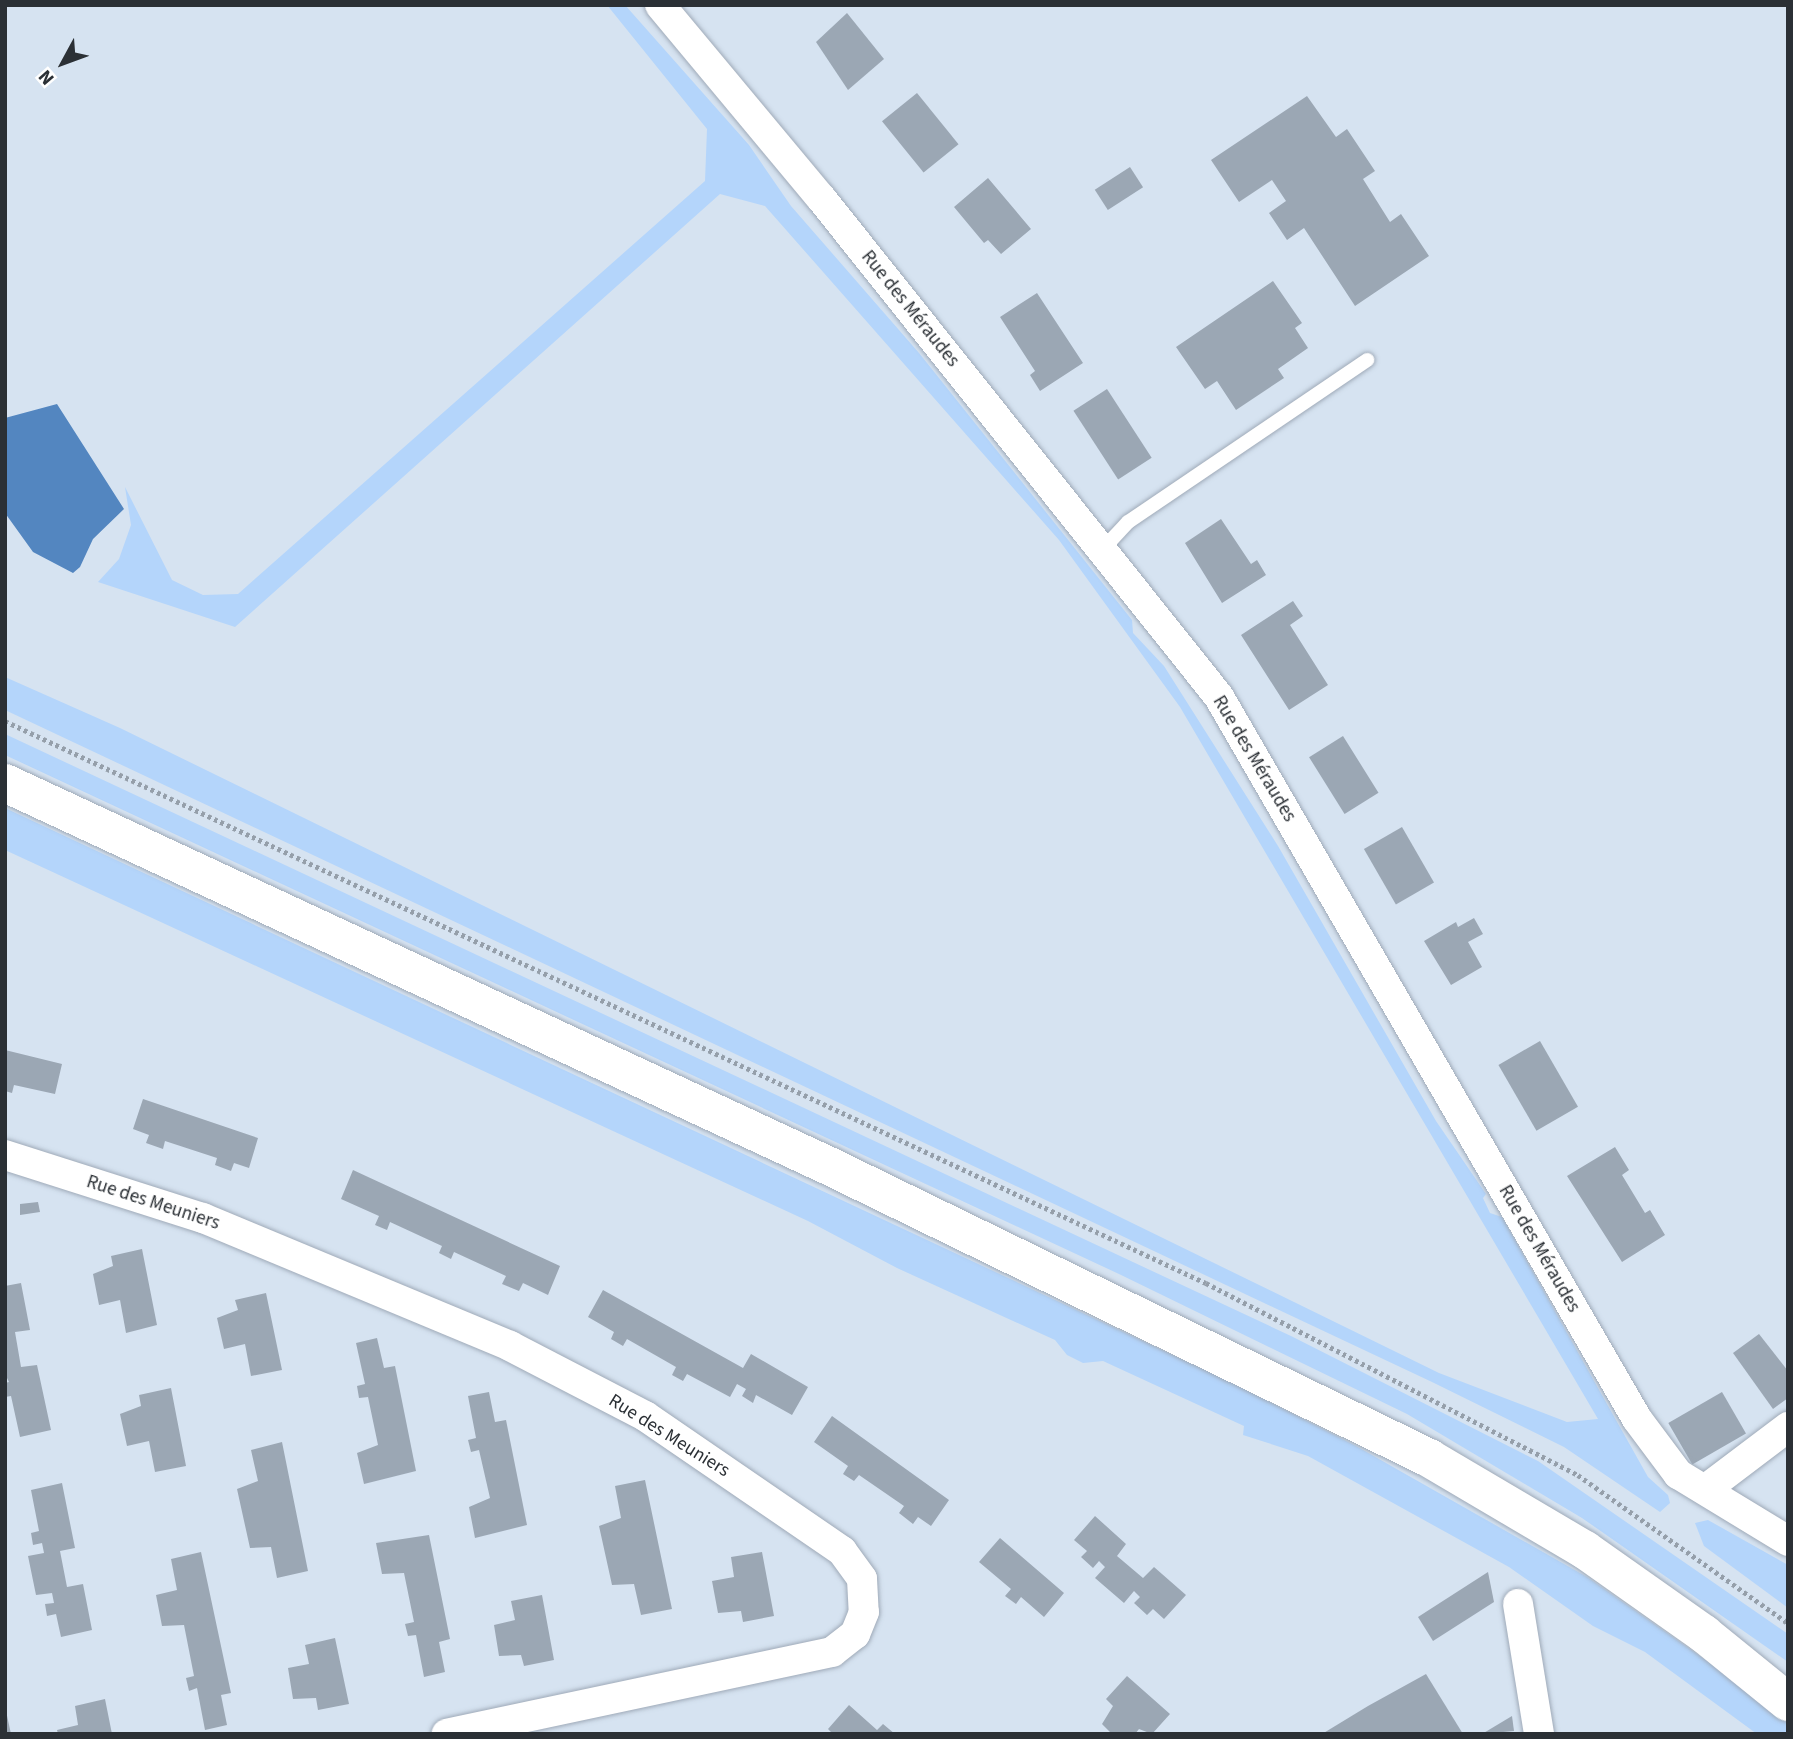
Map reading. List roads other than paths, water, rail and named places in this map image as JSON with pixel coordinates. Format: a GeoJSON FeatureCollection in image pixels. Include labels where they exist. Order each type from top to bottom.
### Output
{"type":"FeatureCollection","features":[{"type":"Feature","properties":{"kind":"main road"},"geometry":{"type":"LineString","coordinates":[[5,783],[827,1165],[1429,1458],[1585,1550],[1704,1634],[1788,1702]]}},
{"type":"Feature","properties":{"kind":"street","name":"Rue des Méraudes"},"geometry":{"type":"LineString","coordinates":[[660,5],[821,198],[1219,697],[1637,1419],[1678,1474],[1788,1541]]}},
{"type":"Feature","properties":{"kind":"street","name":"Rue des Meuniers"},"geometry":{"type":"LineString","coordinates":[[5,1155],[203,1218],[510,1346],[645,1416],[842,1551],[862,1579],[864,1612],[855,1634],[832,1652],[446,1734]]}},
{"type":"Feature","properties":{"kind":"street"},"geometry":{"type":"LineString","coordinates":[[1706,1489],[1788,1427]]}},
{"type":"Feature","properties":{"kind":"street"},"geometry":{"type":"LineString","coordinates":[[1518,1604],[1539,1734]]}},
{"type":"Feature","properties":{"kind":"lane"},"geometry":{"type":"LineString","coordinates":[[1102,551],[1128,522],[1367,360]]}}]}
